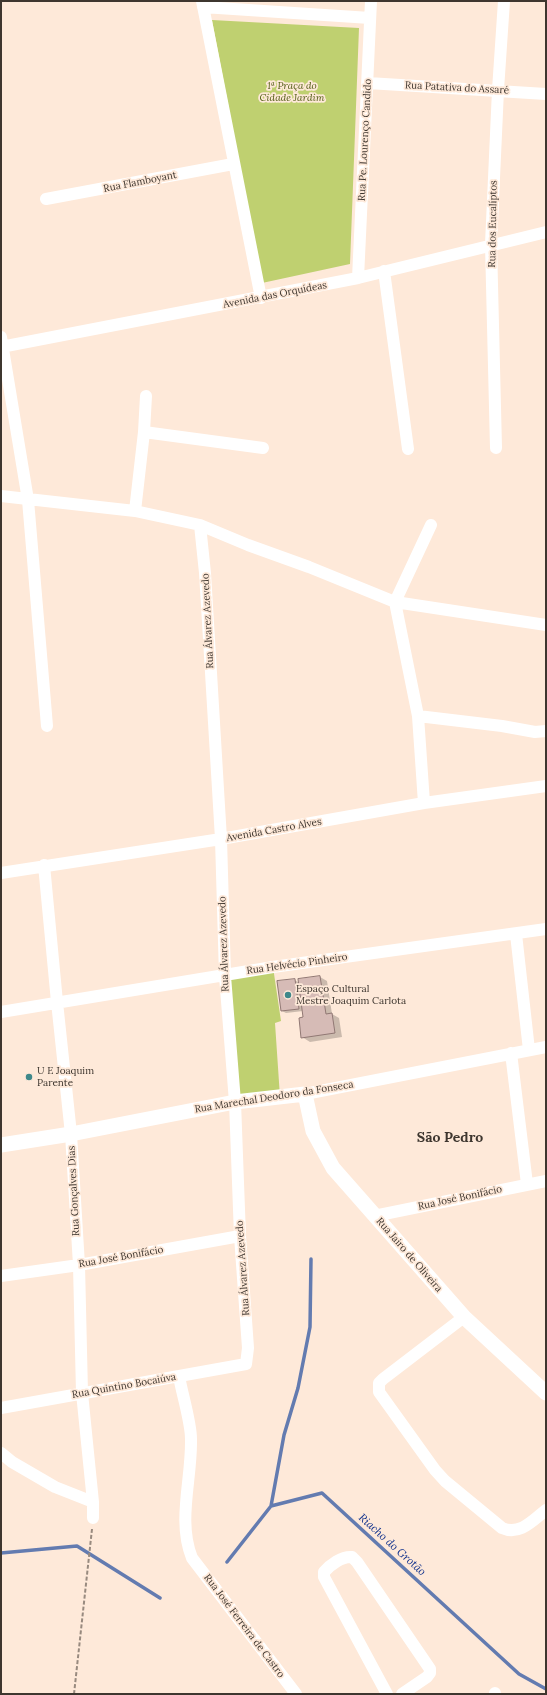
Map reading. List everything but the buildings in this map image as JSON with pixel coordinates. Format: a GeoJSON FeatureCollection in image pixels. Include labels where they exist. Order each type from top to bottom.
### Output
{"type":"FeatureCollection","features":[{"type":"Feature","properties":{"kind":"street","name":"Rua Pe. Lourenço Candido"},"geometry":{"type":"LineString","coordinates":[[358,278],[371,1]]}},
{"type":"Feature","properties":{"kind":"street","name":"Rua dos Eucalíptos"},"geometry":{"type":"LineString","coordinates":[[496,448],[492,244],[498,90],[504,1]]}},
{"type":"Feature","properties":{"kind":"street"},"geometry":{"type":"LineString","coordinates":[[261,298],[202,4],[370,18]]}},
{"type":"Feature","properties":{"kind":"street","name":"Rua Patativa do Assaré"},"geometry":{"type":"LineString","coordinates":[[368,83],[546,94]]}},
{"type":"Feature","properties":{"kind":"street","name":"Rua Flamboyant"},"geometry":{"type":"LineString","coordinates":[[46,199],[233,164]]}},
{"type":"Feature","properties":{"kind":"street","name":"Avenida das Orquídeas"},"geometry":{"type":"LineString","coordinates":[[2,344],[261,298],[358,278],[546,232]]}},
{"type":"Feature","properties":{"kind":"street"},"geometry":{"type":"LineString","coordinates":[[384,271],[408,449]]}},
{"type":"Feature","properties":{"kind":"street"},"geometry":{"type":"LineString","coordinates":[[2,344],[28,500],[47,726]]}},
{"type":"Feature","properties":{"kind":"street"},"geometry":{"type":"LineString","coordinates":[[135,511],[144,432],[146,396]]}},
{"type":"Feature","properties":{"kind":"street"},"geometry":{"type":"LineString","coordinates":[[144,432],[263,448]]}},
{"type":"Feature","properties":{"kind":"street"},"geometry":{"type":"LineString","coordinates":[[1,496],[135,511],[200,525],[395,602],[546,625]]}},
{"type":"Feature","properties":{"kind":"street","name":"Rua Álvarez Azevedo"},"geometry":{"type":"LineString","coordinates":[[200,525],[206,572],[221,839],[225,976],[235,1102],[240,1236],[248,1348],[246,1364]]}},
{"type":"Feature","properties":{"kind":"street"},"geometry":{"type":"LineString","coordinates":[[424,803],[418,716],[395,602],[431,525]]}},
{"type":"Feature","properties":{"kind":"street"},"geometry":{"type":"LineString","coordinates":[[418,716],[502,726],[535,732],[546,731]]}},
{"type":"Feature","properties":{"kind":"street","name":"Avenida Castro Alves"},"geometry":{"type":"LineString","coordinates":[[1,873],[44,865],[221,839],[424,803],[546,786]]}},
{"type":"Feature","properties":{"kind":"street","name":"Rua Gonçalves Dias"},"geometry":{"type":"LineString","coordinates":[[44,865],[56,1002],[71,1134],[79,1265],[82,1393],[93,1502],[93,1518]]}},
{"type":"Feature","properties":{"kind":"street","name":"Rua Helvécio Pinheiro"},"geometry":{"type":"LineString","coordinates":[[1,1012],[273,967],[546,929]]}},
{"type":"Feature","properties":{"kind":"street"},"geometry":{"type":"LineString","coordinates":[[516,934],[529,1050]]}},
{"type":"Feature","properties":{"kind":"street","name":"Rua Marechal Deodoro da Fonseca"},"geometry":{"type":"LineString","coordinates":[[1,1145],[71,1134],[235,1102],[306,1094],[546,1047]]}},
{"type":"Feature","properties":{"kind":"street"},"geometry":{"type":"LineString","coordinates":[[511,1053],[527,1184]]}},
{"type":"Feature","properties":{"kind":"street","name":"Rua Jairo de Oliveira"},"geometry":{"type":"LineString","coordinates":[[306,1094],[313,1131],[333,1168],[464,1317],[546,1393]]}},
{"type":"Feature","properties":{"kind":"street","name":"Rua José Bonifácio"},"geometry":{"type":"LineString","coordinates":[[374,1216],[546,1181]]}},
{"type":"Feature","properties":{"kind":"street","name":"Rua José Bonifácio"},"geometry":{"type":"LineString","coordinates":[[1,1276],[79,1265],[240,1236]]}},
{"type":"Feature","properties":{"kind":"street"},"geometry":{"type":"LineString","coordinates":[[464,1317],[383,1379],[379,1383],[379,1392],[426,1458],[445,1481],[502,1528],[512,1531],[522,1528],[546,1510]]}},
{"type":"Feature","properties":{"kind":"street","name":"Rua Quintino Bocaiúva"},"geometry":{"type":"LineString","coordinates":[[1,1408],[246,1364]]}},
{"type":"Feature","properties":{"kind":"street","name":"Rua José Ferreira de Castro"},"geometry":{"type":"LineString","coordinates":[[179,1376],[191,1438],[185,1528],[187,1544],[192,1558],[296,1694]]}},
{"type":"Feature","properties":{"kind":"street"},"geometry":{"type":"LineString","coordinates":[[1,1453],[12,1462],[55,1487],[93,1502]]}},
{"type":"Feature","properties":{"kind":"street"},"geometry":{"type":"LineString","coordinates":[[387,1694],[348,1619],[326,1581],[324,1572],[347,1556],[352,1557],[430,1669],[429,1675],[402,1694]]}},
{"type":"Feature","properties":{"kind":"path"},"geometry":{"type":"LineString","coordinates":[[74,1694],[93,1518]]}},
{"type":"Feature","properties":{"kind":"green space","name":"1ª Praça do Cidade Jardim"},"geometry":{"type":"Polygon","coordinates":[[[212,20],[359,28],[350,264],[262,283],[212,20]]]}},
{"type":"Feature","properties":{"kind":"green space"},"geometry":{"type":"Polygon","coordinates":[[[273,967],[281,1021],[275,1023],[280,1097],[235,1102],[225,976],[273,967]]]}},
{"type":"Feature","properties":{"kind":"waterway"},"geometry":{"type":"LineString","coordinates":[[271,1506],[284,1435],[298,1388],[310,1327],[311,1259]]}},
{"type":"Feature","properties":{"kind":"waterway","name":"Riacho do Grotão"},"geometry":{"type":"LineString","coordinates":[[227,1562],[271,1506],[322,1493],[519,1674],[546,1689]]}},
{"type":"Feature","properties":{"kind":"waterway","name":"Riacho do Grotão"},"geometry":{"type":"LineString","coordinates":[[1,1553],[77,1546],[160,1598]]}},
{"type":"Feature","properties":{"kind":"place","name":"Espaço Cultural Mestre Joaquim Carlota"},"geometry":{"type":"Point","coordinates":[288,995]}},
{"type":"Feature","properties":{"kind":"place","name":"U E Joaquim Parente"},"geometry":{"type":"Point","coordinates":[29,1077]}},
{"type":"Feature","properties":{"kind":"district","name":"São Pedro"},"geometry":{"type":"Point","coordinates":[450,1138]}}]}
